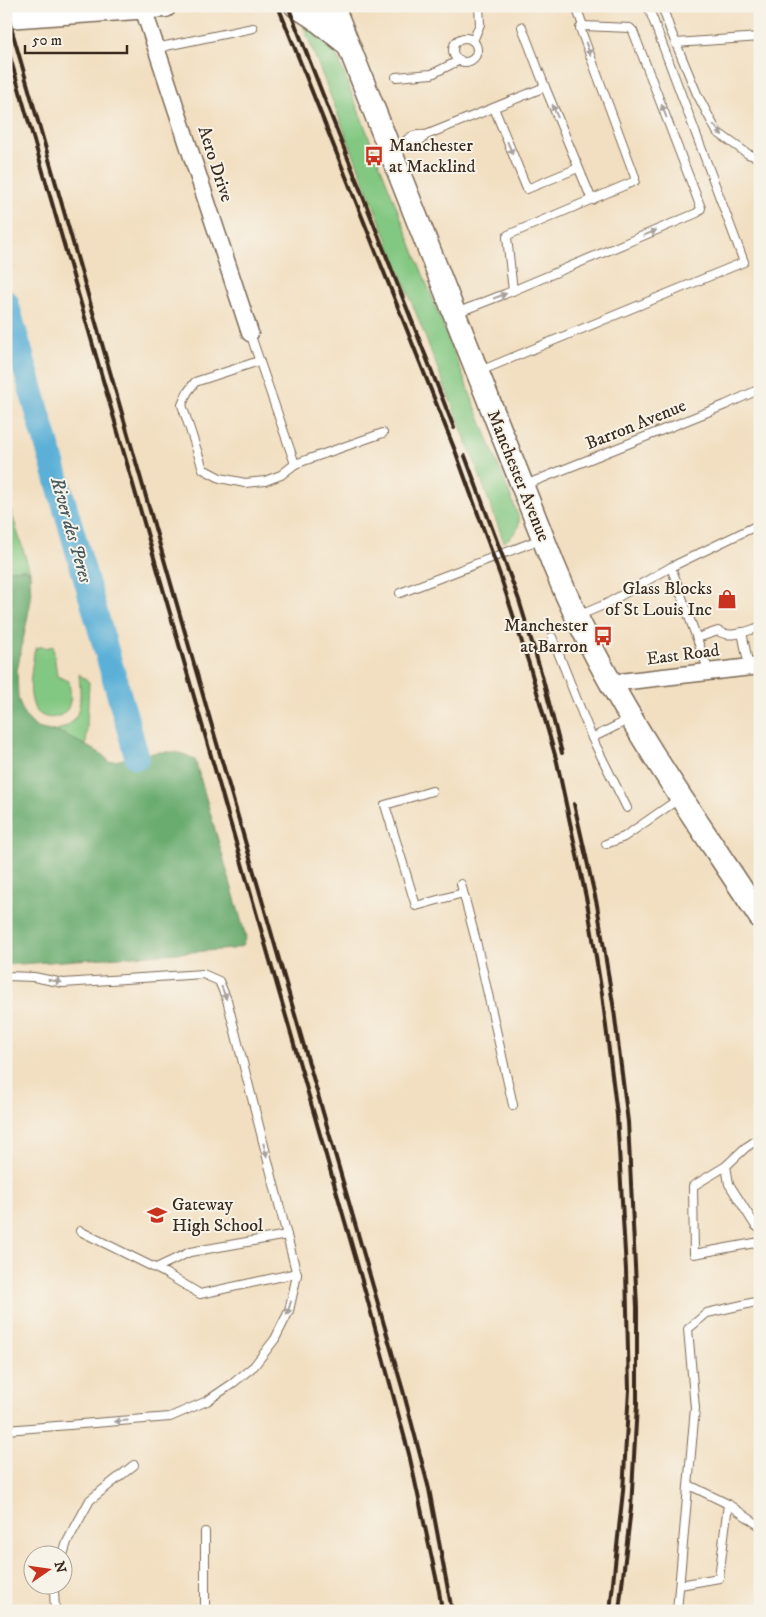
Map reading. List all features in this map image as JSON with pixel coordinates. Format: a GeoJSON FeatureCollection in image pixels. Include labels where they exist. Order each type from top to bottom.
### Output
{"type":"FeatureCollection","features":[{"type":"Feature","properties":{"kind":"main road"},"geometry":{"type":"LineString","coordinates":[[296,6],[348,45]]}},
{"type":"Feature","properties":{"kind":"main road","name":"Manchester Avenue"},"geometry":{"type":"LineString","coordinates":[[333,6],[348,45],[396,148],[454,314],[542,538],[576,617],[632,718],[760,917]]}},
{"type":"Feature","properties":{"kind":"main road"},"geometry":{"type":"LineString","coordinates":[[6,17],[154,7]]}},
{"type":"Feature","properties":{"kind":"street","name":"Aero Drive"},"geometry":{"type":"LineString","coordinates":[[154,7],[156,48],[250,333]]}},
{"type":"Feature","properties":{"kind":"street","name":"East Road"},"geometry":{"type":"LineString","coordinates":[[612,683],[754,667]]}},
{"type":"Feature","properties":{"kind":"lane"},"geometry":{"type":"LineString","coordinates":[[472,41],[480,24],[479,6]]}},
{"type":"Feature","properties":{"kind":"lane"},"geometry":{"type":"LineString","coordinates":[[513,291],[508,235],[635,181],[580,28],[583,26],[576,6]]}},
{"type":"Feature","properties":{"kind":"lane"},"geometry":{"type":"LineString","coordinates":[[477,372],[744,262],[648,6]]}},
{"type":"Feature","properties":{"kind":"lane"},"geometry":{"type":"LineString","coordinates":[[662,6],[697,94],[717,132],[748,154],[760,158]]}},
{"type":"Feature","properties":{"kind":"lane"},"geometry":{"type":"LineString","coordinates":[[454,314],[697,213],[701,208],[633,31],[630,28],[583,26]]}},
{"type":"Feature","properties":{"kind":"lane"},"geometry":{"type":"LineString","coordinates":[[522,27],[592,200]]}},
{"type":"Feature","properties":{"kind":"lane"},"geometry":{"type":"LineString","coordinates":[[156,48],[253,28]]}},
{"type":"Feature","properties":{"kind":"lane"},"geometry":{"type":"LineString","coordinates":[[676,43],[760,37]]}},
{"type":"Feature","properties":{"kind":"lane"},"geometry":{"type":"LineString","coordinates":[[465,38],[472,41],[477,47],[476,55],[471,60],[464,62],[454,55],[455,44],[458,41],[465,38]]}},
{"type":"Feature","properties":{"kind":"lane"},"geometry":{"type":"LineString","coordinates":[[396,77],[432,74],[460,60]]}},
{"type":"Feature","properties":{"kind":"lane"},"geometry":{"type":"LineString","coordinates":[[396,148],[420,142],[426,135],[545,87]]}},
{"type":"Feature","properties":{"kind":"lane"},"geometry":{"type":"LineString","coordinates":[[494,108],[527,189],[578,168]]}},
{"type":"Feature","properties":{"kind":"lane"},"geometry":{"type":"LineString","coordinates":[[250,333],[295,464]]}},
{"type":"Feature","properties":{"kind":"lane"},"geometry":{"type":"LineString","coordinates":[[259,361],[195,382],[187,393],[182,405],[203,469],[220,478],[245,483],[265,480],[281,475],[295,464],[383,433]]}},
{"type":"Feature","properties":{"kind":"lane","name":"Barron Avenue"},"geometry":{"type":"LineString","coordinates":[[522,486],[760,390]]}},
{"type":"Feature","properties":{"kind":"lane"},"geometry":{"type":"LineString","coordinates":[[576,617],[606,604],[671,567],[758,525],[760,534]]}},
{"type":"Feature","properties":{"kind":"lane"},"geometry":{"type":"LineString","coordinates":[[400,593],[542,538]]}},
{"type":"Feature","properties":{"kind":"lane"},"geometry":{"type":"LineString","coordinates":[[671,567],[708,672]]}},
{"type":"Feature","properties":{"kind":"lane"},"geometry":{"type":"LineString","coordinates":[[696,638],[718,631],[724,635],[731,635],[760,627]]}},
{"type":"Feature","properties":{"kind":"lane"},"geometry":{"type":"LineString","coordinates":[[742,632],[754,667]]}},
{"type":"Feature","properties":{"kind":"lane"},"geometry":{"type":"LineString","coordinates":[[552,637],[592,738],[627,808]]}},
{"type":"Feature","properties":{"kind":"lane"},"geometry":{"type":"LineString","coordinates":[[592,738],[632,718]]}},
{"type":"Feature","properties":{"kind":"lane"},"geometry":{"type":"LineString","coordinates":[[432,791],[386,805],[391,824],[416,906],[463,893]]}},
{"type":"Feature","properties":{"kind":"lane"},"geometry":{"type":"LineString","coordinates":[[606,844],[624,837],[682,797]]}},
{"type":"Feature","properties":{"kind":"lane"},"geometry":{"type":"LineString","coordinates":[[461,884],[514,1105]]}},
{"type":"Feature","properties":{"kind":"lane"},"geometry":{"type":"LineString","coordinates":[[6,976],[34,977],[63,983],[203,974],[219,981],[227,1000],[297,1273],[288,1311],[275,1339],[254,1366],[207,1401],[170,1417],[6,1430]]}},
{"type":"Feature","properties":{"kind":"lane"},"geometry":{"type":"LineString","coordinates":[[760,1138],[745,1148],[726,1166],[693,1186],[694,1254],[760,1242]]}},
{"type":"Feature","properties":{"kind":"lane"},"geometry":{"type":"LineString","coordinates":[[726,1166],[729,1184],[755,1225],[760,1229]]}},
{"type":"Feature","properties":{"kind":"lane"},"geometry":{"type":"LineString","coordinates":[[80,1231],[156,1268],[200,1294],[297,1273]]}},
{"type":"Feature","properties":{"kind":"lane"},"geometry":{"type":"LineString","coordinates":[[156,1268],[190,1252],[287,1234]]}},
{"type":"Feature","properties":{"kind":"lane"},"geometry":{"type":"LineString","coordinates":[[677,1611],[695,1408],[688,1329],[706,1313],[760,1301]]}},
{"type":"Feature","properties":{"kind":"lane"},"geometry":{"type":"LineString","coordinates":[[66,1544],[90,1500],[134,1465]]}},
{"type":"Feature","properties":{"kind":"lane"},"geometry":{"type":"LineString","coordinates":[[688,1485],[728,1504],[760,1526]]}},
{"type":"Feature","properties":{"kind":"lane"},"geometry":{"type":"LineString","coordinates":[[680,1585],[719,1578],[728,1504]]}},
{"type":"Feature","properties":{"kind":"lane"},"geometry":{"type":"LineString","coordinates":[[204,1611],[205,1532]]}},
{"type":"Feature","properties":{"kind":"lane"},"geometry":{"type":"LineString","coordinates":[[54,1594],[55,1611]]}},
{"type":"Feature","properties":{"kind":"green space"},"geometry":{"type":"Polygon","coordinates":[[[300,18],[331,43],[337,56],[519,518],[517,529],[504,542],[478,471],[300,18]]]}},
{"type":"Feature","properties":{"kind":"green space"},"geometry":{"type":"Polygon","coordinates":[[[6,495],[30,572],[24,569],[6,570],[6,495]]]}},
{"type":"Feature","properties":{"kind":"green space"},"geometry":{"type":"Polygon","coordinates":[[[24,569],[30,572],[31,600],[17,671],[18,698],[24,715],[37,728],[63,734],[100,753],[110,762],[165,752],[175,752],[195,760],[246,937],[242,946],[233,949],[6,965],[6,570],[24,569]]]}},
{"type":"Feature","properties":{"kind":"green space"},"geometry":{"type":"Polygon","coordinates":[[[44,646],[45,648],[53,646],[57,676],[69,681],[70,698],[68,708],[61,715],[51,718],[37,712],[31,694],[34,653],[36,648],[44,646]]]}},
{"type":"Feature","properties":{"kind":"green space"},"geometry":{"type":"Polygon","coordinates":[[[79,674],[89,682],[86,746],[63,734],[51,731],[70,724],[75,718],[80,702],[79,674]]]}},
{"type":"Feature","properties":{"kind":"waterway","name":"River des Peres"},"geometry":{"type":"LineString","coordinates":[[6,302],[137,757]]}},
{"type":"Feature","properties":{"kind":"railway"},"geometry":{"type":"LineString","coordinates":[[278,6],[456,453],[500,575],[529,664],[557,762],[587,902],[602,994],[617,1115],[626,1270],[629,1390],[623,1491],[610,1611]]}},
{"type":"Feature","properties":{"kind":"railway"},"geometry":{"type":"LineString","coordinates":[[288,6],[454,428]]}},
{"type":"Feature","properties":{"kind":"railway"},"geometry":{"type":"LineString","coordinates":[[6,10],[404,1394],[429,1489],[452,1611]]}},
{"type":"Feature","properties":{"kind":"railway"},"geometry":{"type":"LineString","coordinates":[[6,43],[367,1298],[409,1454],[442,1611]]}},
{"type":"Feature","properties":{"kind":"railway"},"geometry":{"type":"LineString","coordinates":[[465,456],[519,600],[541,672],[562,753]]}},
{"type":"Feature","properties":{"kind":"railway"},"geometry":{"type":"LineString","coordinates":[[574,804],[597,905],[614,1010],[628,1122],[637,1307],[637,1405],[631,1508],[619,1611]]}},
{"type":"Feature","properties":{"kind":"place","name":"Manchester at Macklind"},"geometry":{"type":"Point","coordinates":[374,156]}},
{"type":"Feature","properties":{"kind":"place","name":"Glass Blocks of St Louis Inc"},"geometry":{"type":"Point","coordinates":[727,599]}},
{"type":"Feature","properties":{"kind":"place","name":"Manchester at Barron"},"geometry":{"type":"Point","coordinates":[603,636]}},
{"type":"Feature","properties":{"kind":"place","name":"Gateway High School"},"geometry":{"type":"Point","coordinates":[157,1215]}}]}
